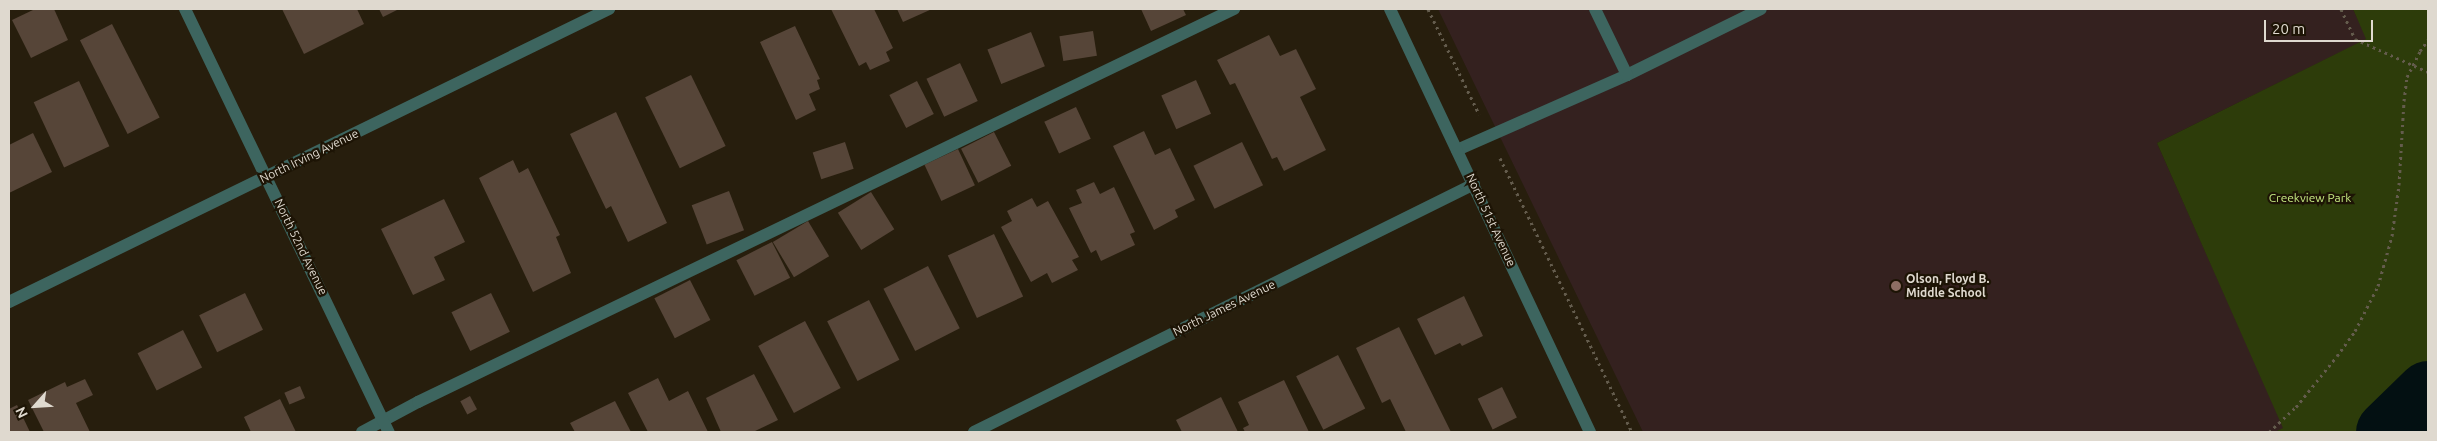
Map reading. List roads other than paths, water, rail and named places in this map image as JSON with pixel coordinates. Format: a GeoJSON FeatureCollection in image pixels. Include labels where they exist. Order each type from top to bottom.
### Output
{"type":"FeatureCollection","features":[{"type":"Feature","properties":{"kind":"street","name":"North 52nd Avenue"},"geometry":{"type":"LineString","coordinates":[[186,9],[387,427]]}},
{"type":"Feature","properties":{"kind":"street","name":"North Irving Avenue"},"geometry":{"type":"LineString","coordinates":[[9,302],[609,9]]}},
{"type":"Feature","properties":{"kind":"street"},"geometry":{"type":"LineString","coordinates":[[362,432],[387,427],[418,402],[1234,9]]}},
{"type":"Feature","properties":{"kind":"street","name":"North 51st Avenue"},"geometry":{"type":"LineString","coordinates":[[1390,9],[1474,184],[1589,432]]}},
{"type":"Feature","properties":{"kind":"street"},"geometry":{"type":"LineString","coordinates":[[1595,9],[1628,75]]}},
{"type":"Feature","properties":{"kind":"street"},"geometry":{"type":"LineString","coordinates":[[1457,150],[1628,75],[1761,9]]}},
{"type":"Feature","properties":{"kind":"street","name":"North James Avenue"},"geometry":{"type":"LineString","coordinates":[[974,432],[1474,184]]}},
{"type":"Feature","properties":{"kind":"waterway"},"geometry":{"type":"LineString","coordinates":[[2388,432],[2428,393]]}},
{"type":"Feature","properties":{"kind":"place","name":"Olson, Floyd B. Middle School"},"geometry":{"type":"Point","coordinates":[1896,286]}},
{"type":"Feature","properties":{"kind":"park label","name":"Creekview Park"},"geometry":{"type":"Point","coordinates":[2310,198]}}]}
